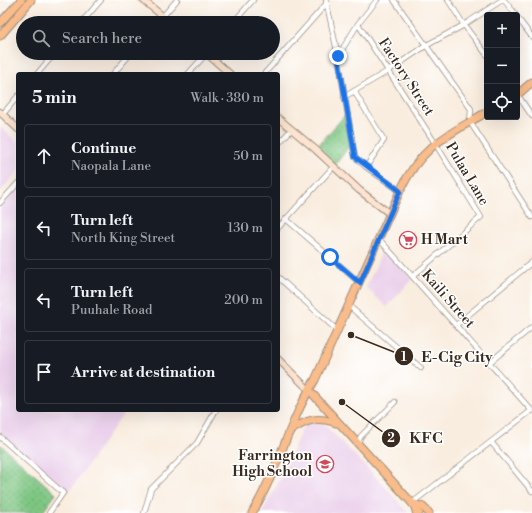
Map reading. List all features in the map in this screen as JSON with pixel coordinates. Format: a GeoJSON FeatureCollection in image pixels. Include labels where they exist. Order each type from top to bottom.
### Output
{"type":"FeatureCollection","features":[{"type":"Feature","properties":{"kind":"main road"},"geometry":{"type":"LineString","coordinates":[[0,23],[21,0]]}},
{"type":"Feature","properties":{"kind":"main road"},"geometry":{"type":"LineString","coordinates":[[17,16],[31,0]]}},
{"type":"Feature","properties":{"kind":"main road"},"geometry":{"type":"LineString","coordinates":[[0,36],[16,17]]}},
{"type":"Feature","properties":{"kind":"main road"},"geometry":{"type":"LineString","coordinates":[[520,92],[532,82]]}},
{"type":"Feature","properties":{"kind":"main road"},"geometry":{"type":"LineString","coordinates":[[252,513],[271,478],[290,431],[350,306],[400,191],[414,165],[435,143],[484,114]]}},
{"type":"Feature","properties":{"kind":"main road"},"geometry":{"type":"LineString","coordinates":[[309,390],[416,510],[423,507],[429,513]]}},
{"type":"Feature","properties":{"kind":"main road"},"geometry":{"type":"LineString","coordinates":[[290,431],[312,418],[322,419],[338,424]]}},
{"type":"Feature","properties":{"kind":"street"},"geometry":{"type":"LineString","coordinates":[[88,16],[101,0]]}},
{"type":"Feature","properties":{"kind":"street"},"geometry":{"type":"LineString","coordinates":[[143,0],[162,16],[177,0]]}},
{"type":"Feature","properties":{"kind":"street"},"geometry":{"type":"LineString","coordinates":[[239,16],[253,0]]}},
{"type":"Feature","properties":{"kind":"street"},"geometry":{"type":"LineString","coordinates":[[338,56],[358,24],[377,0]]}},
{"type":"Feature","properties":{"kind":"street"},"geometry":{"type":"LineString","coordinates":[[394,0],[471,109],[470,122],[532,217]]}},
{"type":"Feature","properties":{"kind":"street"},"geometry":{"type":"LineString","coordinates":[[448,0],[464,25],[484,51]]}},
{"type":"Feature","properties":{"kind":"street"},"geometry":{"type":"LineString","coordinates":[[344,97],[503,0],[513,12]]}},
{"type":"Feature","properties":{"kind":"street"},"geometry":{"type":"LineString","coordinates":[[327,1],[355,157],[366,167],[400,191]]}},
{"type":"Feature","properties":{"kind":"street"},"geometry":{"type":"LineString","coordinates":[[280,55],[327,1]]}},
{"type":"Feature","properties":{"kind":"street"},"geometry":{"type":"LineString","coordinates":[[520,21],[532,37]]}},
{"type":"Feature","properties":{"kind":"street","name":"Factory Street"},"geometry":{"type":"LineString","coordinates":[[358,24],[435,143]]}},
{"type":"Feature","properties":{"kind":"street"},"geometry":{"type":"LineString","coordinates":[[39,72],[50,60]]}},
{"type":"Feature","properties":{"kind":"street"},"geometry":{"type":"LineString","coordinates":[[114,72],[125,60]]}},
{"type":"Feature","properties":{"kind":"street"},"geometry":{"type":"LineString","coordinates":[[190,72],[201,60]]}},
{"type":"Feature","properties":{"kind":"street"},"geometry":{"type":"LineString","coordinates":[[215,60],[228,72]]}},
{"type":"Feature","properties":{"kind":"street"},"geometry":{"type":"LineString","coordinates":[[266,72],[276,60]]}},
{"type":"Feature","properties":{"kind":"street"},"geometry":{"type":"LineString","coordinates":[[354,91],[384,140],[366,167]]}},
{"type":"Feature","properties":{"kind":"street"},"geometry":{"type":"LineString","coordinates":[[16,98],[1,113],[16,127]]}},
{"type":"Feature","properties":{"kind":"street"},"geometry":{"type":"LineString","coordinates":[[520,98],[532,116]]}},
{"type":"Feature","properties":{"kind":"street"},"geometry":{"type":"LineString","coordinates":[[280,120],[334,166],[359,190],[390,214]]}},
{"type":"Feature","properties":{"kind":"street"},"geometry":{"type":"LineString","coordinates":[[280,142],[291,130]]}},
{"type":"Feature","properties":{"kind":"street","name":"Pulaa Lane"},"geometry":{"type":"LineString","coordinates":[[413,276],[481,217],[435,143]]}},
{"type":"Feature","properties":{"kind":"street"},"geometry":{"type":"LineString","coordinates":[[280,226],[334,166]]}},
{"type":"Feature","properties":{"kind":"street"},"geometry":{"type":"LineString","coordinates":[[0,203],[16,185]]}},
{"type":"Feature","properties":{"kind":"street"},"geometry":{"type":"LineString","coordinates":[[286,219],[360,283]]}},
{"type":"Feature","properties":{"kind":"street","name":"Kaili Street"},"geometry":{"type":"LineString","coordinates":[[379,239],[532,411]]}},
{"type":"Feature","properties":{"kind":"street"},"geometry":{"type":"LineString","coordinates":[[456,325],[532,262]]}},
{"type":"Feature","properties":{"kind":"street"},"geometry":{"type":"LineString","coordinates":[[280,279],[338,331]]}},
{"type":"Feature","properties":{"kind":"street"},"geometry":{"type":"LineString","coordinates":[[350,306],[421,368]]}},
{"type":"Feature","properties":{"kind":"street"},"geometry":{"type":"LineString","coordinates":[[489,363],[532,326]]}},
{"type":"Feature","properties":{"kind":"street"},"geometry":{"type":"LineString","coordinates":[[280,361],[309,390]]}},
{"type":"Feature","properties":{"kind":"street"},"geometry":{"type":"LineString","coordinates":[[357,444],[361,436],[395,402]]}},
{"type":"Feature","properties":{"kind":"street"},"geometry":{"type":"LineString","coordinates":[[416,510],[491,442],[532,411]]}},
{"type":"Feature","properties":{"kind":"street"},"geometry":{"type":"LineString","coordinates":[[144,513],[151,489],[197,443],[215,412]]}},
{"type":"Feature","properties":{"kind":"street"},"geometry":{"type":"LineString","coordinates":[[0,437],[63,493],[49,513]]}},
{"type":"Feature","properties":{"kind":"street"},"geometry":{"type":"LineString","coordinates":[[491,442],[532,491]]}},
{"type":"Feature","properties":{"kind":"shaded area"},"geometry":{"type":"Polygon","coordinates":[[[0,127],[16,141],[16,173],[0,192],[0,127]]]}},
{"type":"Feature","properties":{"kind":"shaded area"},"geometry":{"type":"Polygon","coordinates":[[[16,189],[16,412],[125,412],[69,492],[0,433],[0,208],[16,189]]]}},
{"type":"Feature","properties":{"kind":"shaded area"},"geometry":{"type":"Polygon","coordinates":[[[388,251],[412,279],[387,307],[366,288],[382,252],[388,251]]]}},
{"type":"Feature","properties":{"kind":"shaded area","name":"Farrington High School"},"geometry":{"type":"Polygon","coordinates":[[[323,423],[376,477],[408,513],[262,513],[279,481],[303,427],[306,424],[323,423]]]}},
{"type":"Feature","properties":{"kind":"green space"},"geometry":{"type":"Polygon","coordinates":[[[347,113],[352,143],[334,166],[315,149],[347,113]]]}},
{"type":"Feature","properties":{"kind":"green space"},"geometry":{"type":"Polygon","coordinates":[[[0,444],[56,494],[42,513],[0,513],[0,444]]]}},
{"type":"Feature","properties":{"kind":"place","name":"H Mart"},"geometry":{"type":"Point","coordinates":[408,240]}},
{"type":"Feature","properties":{"kind":"place","name":"E-Cig City"},"geometry":{"type":"Point","coordinates":[351,335]}},
{"type":"Feature","properties":{"kind":"place","name":"KFC"},"geometry":{"type":"Point","coordinates":[342,402]}},
{"type":"Feature","properties":{"kind":"place","name":"Farrington High School"},"geometry":{"type":"Point","coordinates":[325,464]}},
{"type":"Feature","properties":{"kind":"route"},"geometry":{"type":"LineString","coordinates":[[330,257],[360,283],[400,191],[366,167],[355,157],[338,56]]}}]}
